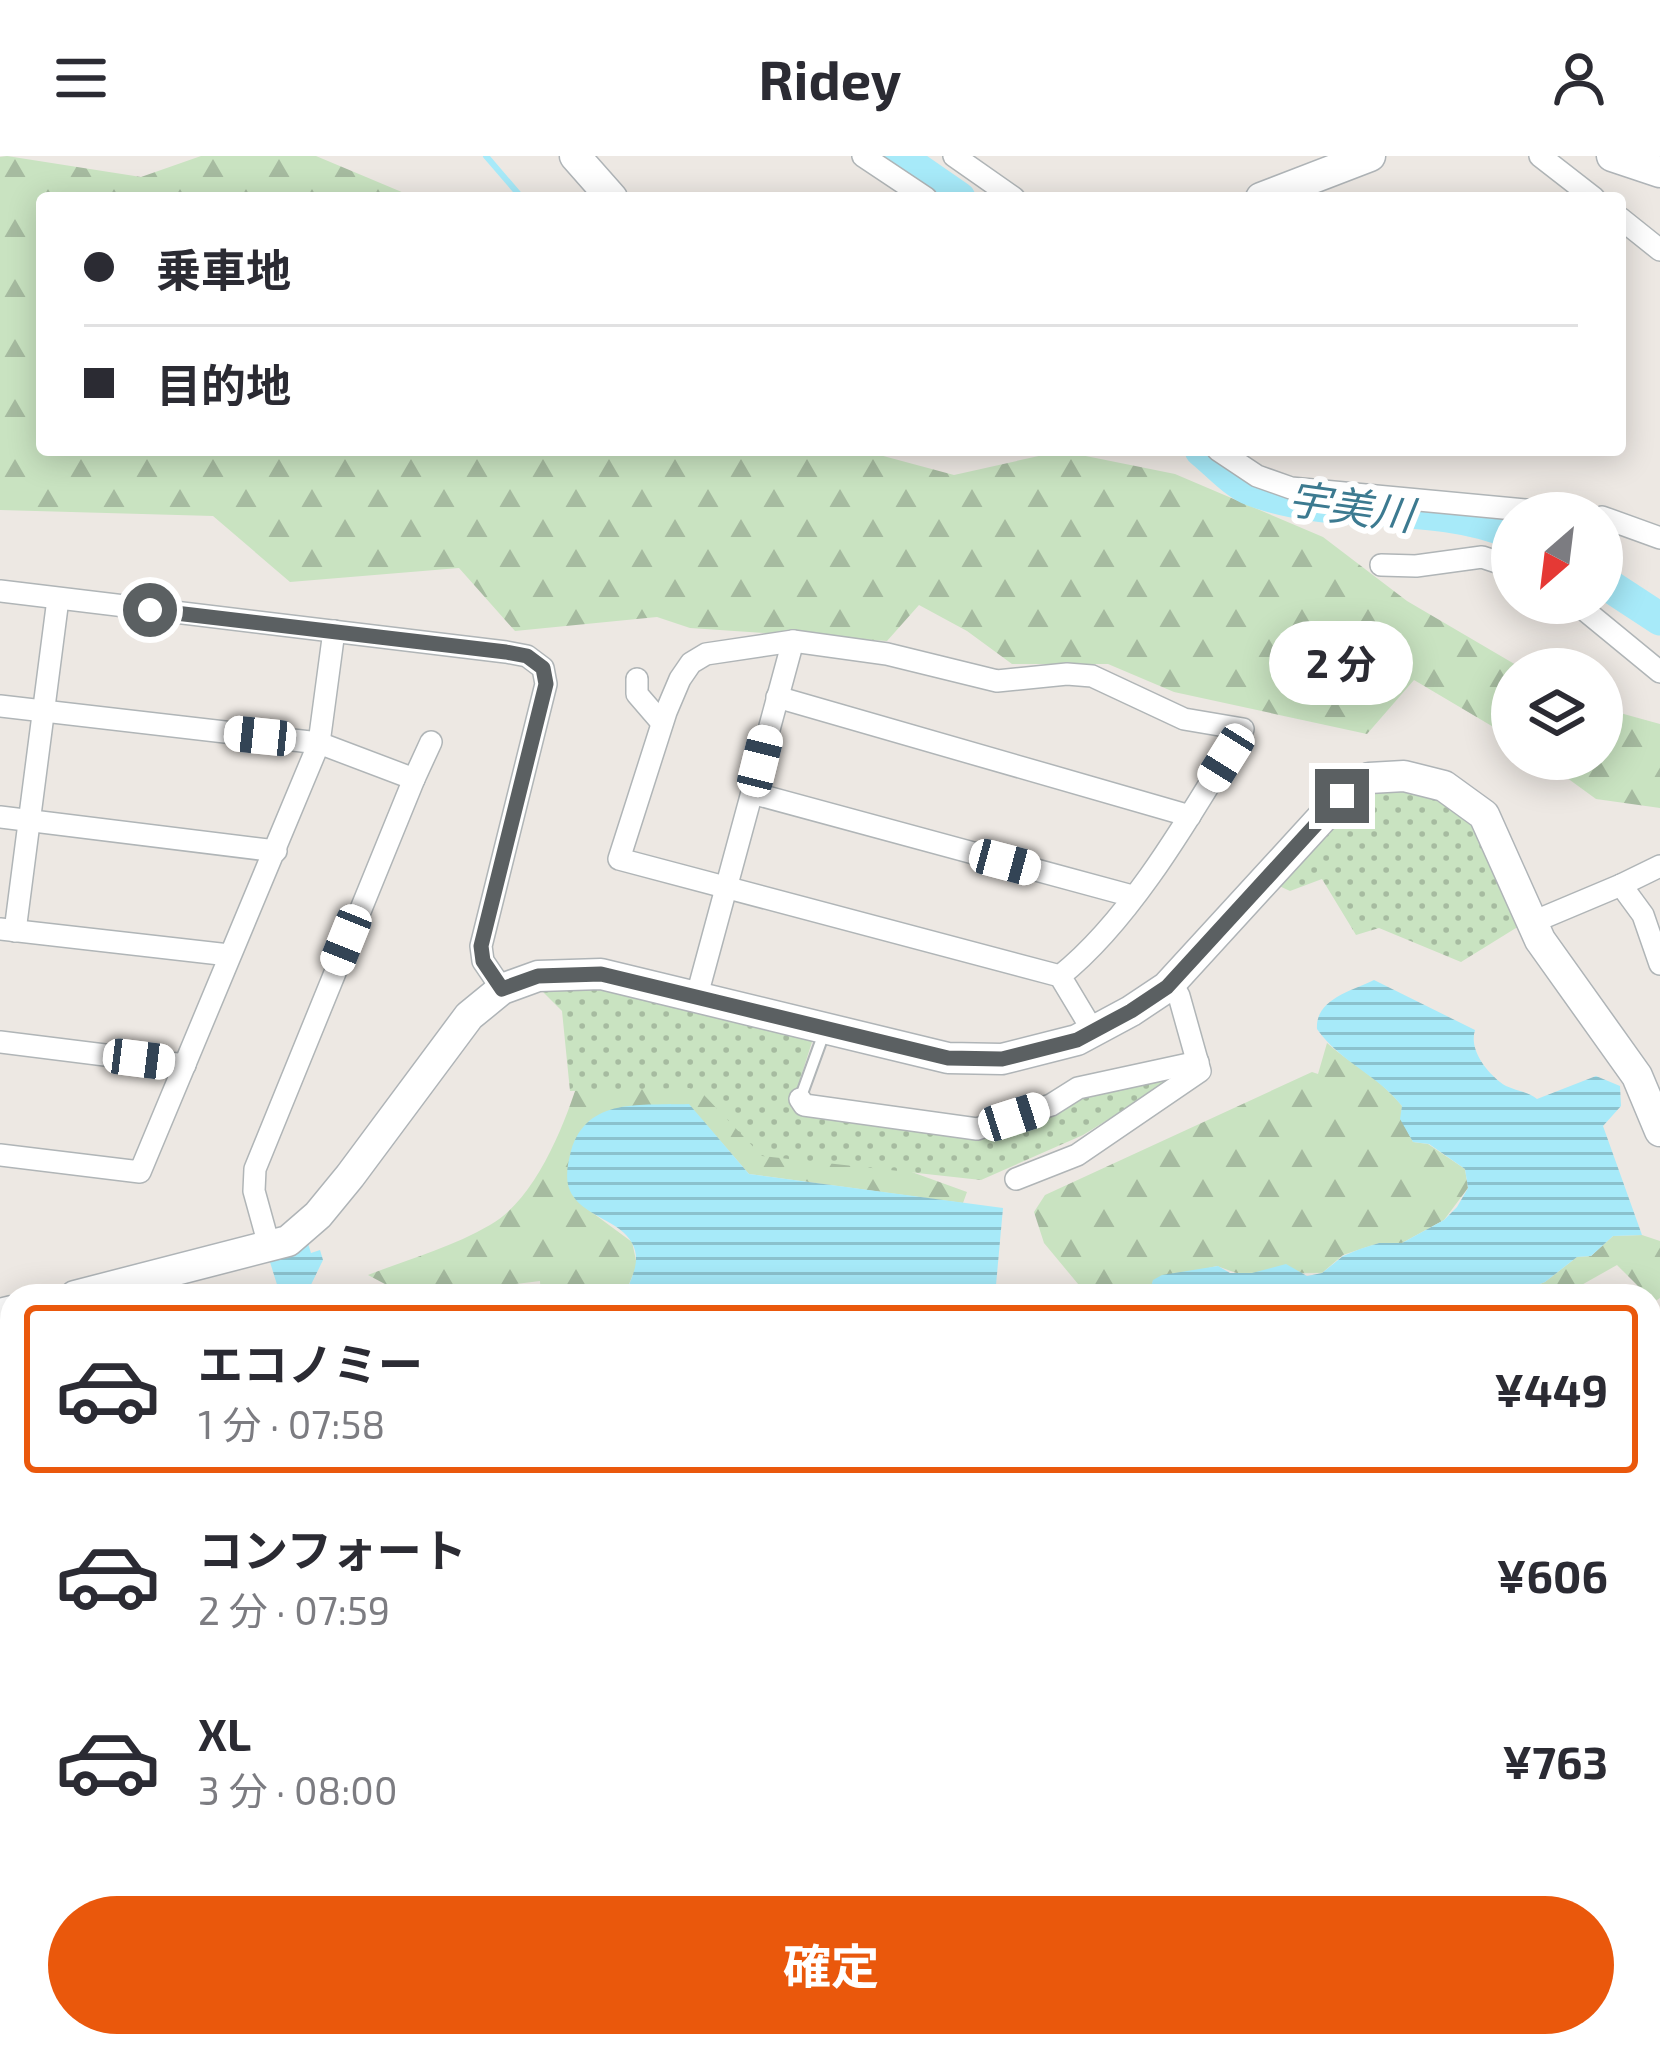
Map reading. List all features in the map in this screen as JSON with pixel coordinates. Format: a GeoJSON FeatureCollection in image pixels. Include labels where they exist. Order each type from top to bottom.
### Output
{"type":"FeatureCollection","features":[{"type":"Feature","properties":{"kind":"street"},"geometry":{"type":"LineString","coordinates":[[575,156],[607,192]]}},
{"type":"Feature","properties":{"kind":"street"},"geometry":{"type":"LineString","coordinates":[[862,156],[917,192]]}},
{"type":"Feature","properties":{"kind":"street"},"geometry":{"type":"LineString","coordinates":[[954,156],[1005,192]]}},
{"type":"Feature","properties":{"kind":"street"},"geometry":{"type":"LineString","coordinates":[[1270,192],[1311,166],[1370,156]]}},
{"type":"Feature","properties":{"kind":"street"},"geometry":{"type":"LineString","coordinates":[[1540,156],[1586,192]]}},
{"type":"Feature","properties":{"kind":"street"},"geometry":{"type":"LineString","coordinates":[[1612,156],[1660,172]]}},
{"type":"Feature","properties":{"kind":"street"},"geometry":{"type":"LineString","coordinates":[[1626,223],[1660,250]]}},
{"type":"Feature","properties":{"kind":"street"},"geometry":{"type":"LineString","coordinates":[[1227,456],[1257,476],[1291,488],[1491,507]]}},
{"type":"Feature","properties":{"kind":"street"},"geometry":{"type":"LineString","coordinates":[[1623,525],[1660,538]]}},
{"type":"Feature","properties":{"kind":"street"},"geometry":{"type":"LineString","coordinates":[[1381,565],[1491,560]]}},
{"type":"Feature","properties":{"kind":"street"},"geometry":{"type":"LineString","coordinates":[[0,591],[506,652],[527,656],[543,668],[546,684],[481,946],[483,961],[502,989]]}},
{"type":"Feature","properties":{"kind":"street"},"geometry":{"type":"LineString","coordinates":[[58,599],[29,820],[8,930],[229,955]]}},
{"type":"Feature","properties":{"kind":"street"},"geometry":{"type":"LineString","coordinates":[[1602,624],[1660,672]]}},
{"type":"Feature","properties":{"kind":"street"},"geometry":{"type":"LineString","coordinates":[[0,1155],[140,1172],[319,743],[334,631]]}},
{"type":"Feature","properties":{"kind":"street"},"geometry":{"type":"LineString","coordinates":[[696,999],[793,641]]}},
{"type":"Feature","properties":{"kind":"street"},"geometry":{"type":"LineString","coordinates":[[1060,976],[1090,952],[1132,896],[1190,816],[1243,729],[1173,715],[1092,676],[997,681],[887,654],[793,641],[706,654],[691,663],[680,679],[611,857],[1060,976],[1093,1031]]}},
{"type":"Feature","properties":{"kind":"street"},"geometry":{"type":"LineString","coordinates":[[637,679],[637,694],[662,723]]}},
{"type":"Feature","properties":{"kind":"street"},"geometry":{"type":"LineString","coordinates":[[777,697],[1190,816]]}},
{"type":"Feature","properties":{"kind":"street"},"geometry":{"type":"LineString","coordinates":[[0,706],[319,743],[414,779]]}},
{"type":"Feature","properties":{"kind":"street"},"geometry":{"type":"LineString","coordinates":[[270,1249],[254,1191],[255,1169],[430,742]]}},
{"type":"Feature","properties":{"kind":"street"},"geometry":{"type":"LineString","coordinates":[[125,1284],[288,1241],[318,1215],[469,1016],[502,989],[538,976],[601,974],[948,1058],[1002,1059],[1077,1040],[1131,1011],[1171,982],[1342,796],[1370,778],[1404,776],[1444,786],[1484,815],[1540,940],[1637,1076],[1660,1131]]}},
{"type":"Feature","properties":{"kind":"street"},"geometry":{"type":"LineString","coordinates":[[752,793],[1132,896]]}},
{"type":"Feature","properties":{"kind":"street"},"geometry":{"type":"LineString","coordinates":[[0,817],[276,851]]}},
{"type":"Feature","properties":{"kind":"street"},"geometry":{"type":"LineString","coordinates":[[1532,922],[1660,866]]}},
{"type":"Feature","properties":{"kind":"street"},"geometry":{"type":"LineString","coordinates":[[1621,885],[1642,915],[1660,964]]}},
{"type":"Feature","properties":{"kind":"street"},"geometry":{"type":"LineString","coordinates":[[1016,1179],[1077,1155],[1200,1071],[1171,982]]}},
{"type":"Feature","properties":{"kind":"street"},"geometry":{"type":"LineString","coordinates":[[0,1042],[185,1065]]}},
{"type":"Feature","properties":{"kind":"street"},"geometry":{"type":"LineString","coordinates":[[800,1099],[804,1105],[977,1129],[1051,1105],[1078,1088],[1198,1062]]}},
{"type":"Feature","properties":{"kind":"lane"},"geometry":{"type":"LineString","coordinates":[[800,1099],[826,1030]]}},
{"type":"Feature","properties":{"kind":"green space"},"geometry":{"type":"Polygon","coordinates":[[[201,156],[316,156],[402,192],[36,192],[36,456],[883,456],[954,475],[1039,456],[1086,456],[1175,474],[1323,537],[1407,601],[1491,650],[1491,726],[1414,680],[1367,734],[1174,692],[1108,664],[1012,664],[967,631],[919,605],[887,641],[690,628],[657,617],[515,631],[459,568],[290,582],[213,516],[0,510],[0,157],[141,177],[201,156]]]}},
{"type":"Feature","properties":{"kind":"green space"},"geometry":{"type":"Polygon","coordinates":[[[1623,714],[1660,724],[1660,808],[1596,799],[1570,780],[1623,780],[1623,714]]]}},
{"type":"Feature","properties":{"kind":"green space"},"geometry":{"type":"Polygon","coordinates":[[[1407,784],[1474,816],[1524,923],[1461,962],[1379,928],[1356,935],[1322,879],[1290,891],[1275,884],[1361,794],[1407,784]]]}},
{"type":"Feature","properties":{"kind":"green space"},"geometry":{"type":"Polygon","coordinates":[[[598,983],[810,1037],[791,1108],[975,1135],[1084,1094],[1190,1069],[1083,1135],[981,1180],[762,1156],[704,1095],[689,1088],[570,1091],[562,1011],[538,987],[598,983]]]}},
{"type":"Feature","properties":{"kind":"green space"},"geometry":{"type":"Polygon","coordinates":[[[1327,1043],[1402,1106],[1401,1119],[1413,1142],[1428,1144],[1465,1169],[1468,1188],[1444,1220],[1402,1243],[1379,1243],[1343,1255],[1322,1273],[1239,1274],[1217,1266],[1152,1284],[1078,1284],[1044,1243],[1034,1212],[1045,1195],[1312,1072],[1318,1074],[1327,1043]]]}},
{"type":"Feature","properties":{"kind":"green space"},"geometry":{"type":"Polygon","coordinates":[[[583,1065],[722,1070],[829,1142],[967,1192],[963,1203],[749,1174],[689,1105],[586,1208],[632,1242],[637,1265],[629,1284],[385,1284],[368,1275],[461,1240],[507,1212],[537,1176],[583,1065]]]}},
{"type":"Feature","properties":{"kind":"green space"},"geometry":{"type":"Polygon","coordinates":[[[1642,1235],[1660,1241],[1660,1284],[1636,1284],[1617,1265],[1583,1284],[1540,1284],[1577,1257],[1591,1256],[1613,1236],[1642,1235]]]}},
{"type":"Feature","properties":{"kind":"water"},"geometry":{"type":"Polygon","coordinates":[[[1374,980],[1475,1030],[1480,1059],[1494,1077],[1537,1099],[1596,1076],[1620,1086],[1621,1106],[1603,1126],[1642,1235],[1613,1236],[1591,1256],[1577,1257],[1540,1284],[1152,1284],[1162,1275],[1218,1266],[1230,1273],[1252,1273],[1286,1264],[1307,1276],[1322,1273],[1360,1249],[1402,1243],[1444,1220],[1457,1207],[1468,1188],[1465,1169],[1429,1144],[1413,1142],[1400,1119],[1402,1106],[1317,1029],[1322,1010],[1374,980]]]}},
{"type":"Feature","properties":{"kind":"water"},"geometry":{"type":"Polygon","coordinates":[[[689,1104],[749,1174],[1003,1208],[996,1284],[629,1284],[636,1256],[632,1243],[620,1229],[586,1209],[573,1196],[567,1180],[579,1133],[603,1112],[635,1105],[689,1104]]]}},
{"type":"Feature","properties":{"kind":"water"},"geometry":{"type":"Polygon","coordinates":[[[306,1237],[311,1253],[320,1250],[323,1260],[311,1284],[277,1284],[270,1262],[306,1237]]]}},
{"type":"Feature","properties":{"kind":"waterway"},"geometry":{"type":"LineString","coordinates":[[486,156],[517,192]]}},
{"type":"Feature","properties":{"kind":"waterway","name":"宇美川"},"geometry":{"type":"LineString","coordinates":[[898,156],[950,192]]}},
{"type":"Feature","properties":{"kind":"waterway","name":"宇美川"},"geometry":{"type":"LineString","coordinates":[[1208,456],[1246,487],[1285,499],[1449,516],[1491,526]]}},
{"type":"Feature","properties":{"kind":"waterway","name":"宇美川"},"geometry":{"type":"LineString","coordinates":[[1623,595],[1660,619]]}},
{"type":"Feature","properties":{"kind":"route"},"geometry":{"type":"LineString","coordinates":[[150,610],[506,652],[527,656],[543,668],[546,684],[481,946],[483,961],[502,989],[538,976],[601,974],[948,1058],[1002,1059],[1077,1040],[1167,987],[1342,796]]}}]}
